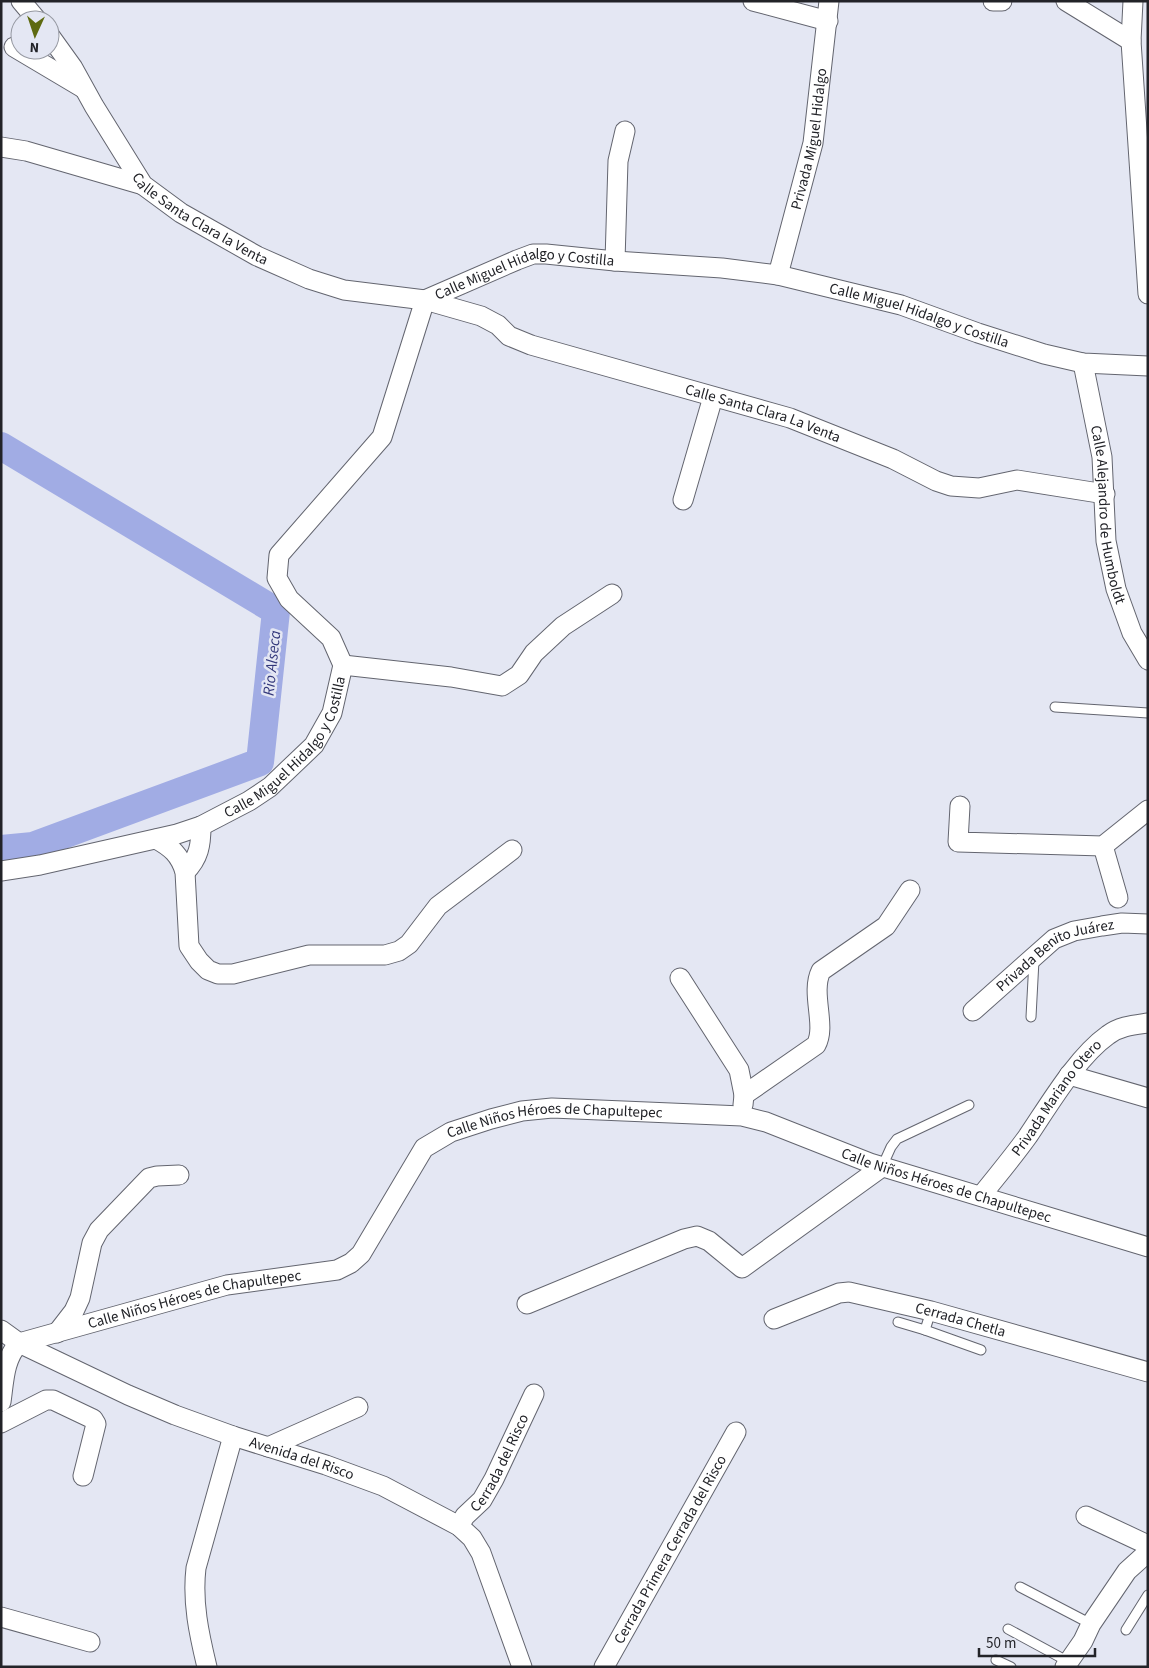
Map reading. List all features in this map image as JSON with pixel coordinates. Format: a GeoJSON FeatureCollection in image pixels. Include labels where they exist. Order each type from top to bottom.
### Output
{"type":"FeatureCollection","features":[{"type":"Feature","properties":{"kind":"street"},"geometry":{"type":"LineString","coordinates":[[753,1],[828,21]]}},
{"type":"Feature","properties":{"kind":"street","name":"Privada Miguel Hidalgo"},"geometry":{"type":"LineString","coordinates":[[778,275],[813,143],[829,1]]}},
{"type":"Feature","properties":{"kind":"street"},"geometry":{"type":"LineString","coordinates":[[993,1],[1002,1]]}},
{"type":"Feature","properties":{"kind":"street"},"geometry":{"type":"LineString","coordinates":[[1066,1],[1131,42]]}},
{"type":"Feature","properties":{"kind":"street"},"geometry":{"type":"LineString","coordinates":[[1134,1],[1131,42],[1148,294]]}},
{"type":"Feature","properties":{"kind":"street","name":"Calle Santa Clara la Venta"},"geometry":{"type":"LineString","coordinates":[[60,50],[73,68],[143,185],[197,222],[256,256],[309,279],[344,290],[425,300]]}},
{"type":"Feature","properties":{"kind":"street"},"geometry":{"type":"LineString","coordinates":[[36,60],[84,88]]}},
{"type":"Feature","properties":{"kind":"street"},"geometry":{"type":"LineString","coordinates":[[614,260],[618,161],[626,131]]}},
{"type":"Feature","properties":{"kind":"street"},"geometry":{"type":"LineString","coordinates":[[1,147],[26,151],[143,185]]}},
{"type":"Feature","properties":{"kind":"street","name":"Calle Miguel Hidalgo y Costilla"},"geometry":{"type":"LineString","coordinates":[[1,871],[40,865],[156,839],[201,826],[249,801],[270,787],[314,745],[332,712],[343,665],[331,638],[289,599],[277,578],[280,555],[382,438],[425,300],[533,254],[722,268],[778,275],[901,305],[978,334],[1044,354],[1083,363],[1148,366]]}},
{"type":"Feature","properties":{"kind":"street","name":"Calle Santa Clara La Venta"},"geometry":{"type":"LineString","coordinates":[[425,300],[481,316],[498,325],[509,336],[531,345],[790,418],[894,459],[936,481],[951,486],[979,488],[1017,480],[1105,494]]}},
{"type":"Feature","properties":{"kind":"street","name":"Calle Alejandro de Humboldt"},"geometry":{"type":"LineString","coordinates":[[1083,363],[1102,457],[1106,541],[1116,589],[1132,633],[1148,660]]}},
{"type":"Feature","properties":{"kind":"street"},"geometry":{"type":"LineString","coordinates":[[683,500],[713,397]]}},
{"type":"Feature","properties":{"kind":"street"},"geometry":{"type":"LineString","coordinates":[[343,665],[451,677],[502,686],[519,675],[534,653],[563,626],[612,594]]}},
{"type":"Feature","properties":{"kind":"street"},"geometry":{"type":"LineString","coordinates":[[960,806],[958,842],[1103,846],[1148,810]]}},
{"type":"Feature","properties":{"kind":"street"},"geometry":{"type":"LineString","coordinates":[[185,872],[199,853],[201,826]]}},
{"type":"Feature","properties":{"kind":"street"},"geometry":{"type":"LineString","coordinates":[[156,839],[175,852],[185,872],[189,946],[208,970],[218,974],[233,974],[309,955],[384,955],[399,951],[408,944],[438,906],[512,850]]}},
{"type":"Feature","properties":{"kind":"street"},"geometry":{"type":"LineString","coordinates":[[1103,846],[1118,898]]}},
{"type":"Feature","properties":{"kind":"street"},"geometry":{"type":"LineString","coordinates":[[744,1095],[816,1045],[819,1041],[816,982],[820,971],[886,926],[910,890]]}},
{"type":"Feature","properties":{"kind":"street","name":"Privada Benito Juárez"},"geometry":{"type":"LineString","coordinates":[[973,1011],[1054,939],[1074,931],[1122,923],[1148,924]]}},
{"type":"Feature","properties":{"kind":"street"},"geometry":{"type":"LineString","coordinates":[[680,978],[739,1070],[744,1095],[742,1116]]}},
{"type":"Feature","properties":{"kind":"street","name":"Privada Mariano Otero"},"geometry":{"type":"LineString","coordinates":[[981,1196],[1026,1139],[1069,1075],[1097,1045],[1109,1034],[1127,1026],[1148,1023]]}},
{"type":"Feature","properties":{"kind":"street"},"geometry":{"type":"LineString","coordinates":[[1069,1075],[1148,1098]]}},
{"type":"Feature","properties":{"kind":"street","name":"Calle Niños Héroes de Chapultepec"},"geometry":{"type":"LineString","coordinates":[[19,1343],[227,1285],[337,1270],[351,1263],[361,1254],[424,1148],[451,1132],[522,1110],[552,1108],[742,1116],[766,1122],[882,1167],[1148,1247]]}},
{"type":"Feature","properties":{"kind":"street"},"geometry":{"type":"LineString","coordinates":[[527,1304],[684,1239],[697,1236],[709,1241],[742,1268],[882,1167]]}},
{"type":"Feature","properties":{"kind":"street"},"geometry":{"type":"LineString","coordinates":[[57,1332],[74,1311],[80,1298],[92,1243],[99,1230],[149,1178],[179,1175]]}},
{"type":"Feature","properties":{"kind":"street","name":"Cerrada Chetla"},"geometry":{"type":"LineString","coordinates":[[774,1319],[840,1293],[849,1292],[931,1311],[1148,1372]]}},
{"type":"Feature","properties":{"kind":"street","name":"Avenida del Risco"},"geometry":{"type":"LineString","coordinates":[[1,1330],[19,1343],[128,1395],[175,1415],[233,1436],[326,1465],[383,1486],[459,1526],[472,1538],[481,1553],[522,1667]]}},
{"type":"Feature","properties":{"kind":"street"},"geometry":{"type":"LineString","coordinates":[[1,1402],[6,1365],[13,1349],[19,1343]]}},
{"type":"Feature","properties":{"kind":"street","name":"Cerrada del Risco"},"geometry":{"type":"LineString","coordinates":[[459,1526],[482,1500],[494,1479],[534,1394]]}},
{"type":"Feature","properties":{"kind":"street"},"geometry":{"type":"LineString","coordinates":[[1,1424],[46,1400],[53,1400],[93,1419],[96,1424],[83,1476]]}},
{"type":"Feature","properties":{"kind":"street"},"geometry":{"type":"LineString","coordinates":[[268,1447],[358,1407]]}},
{"type":"Feature","properties":{"kind":"street","name":"Cerrada Primera Cerrada del Risco"},"geometry":{"type":"LineString","coordinates":[[604,1667],[736,1432]]}},
{"type":"Feature","properties":{"kind":"street"},"geometry":{"type":"LineString","coordinates":[[207,1667],[197,1617],[195,1575],[233,1436]]}},
{"type":"Feature","properties":{"kind":"street"},"geometry":{"type":"LineString","coordinates":[[1086,1516],[1148,1546]]}},
{"type":"Feature","properties":{"kind":"street"},"geometry":{"type":"LineString","coordinates":[[1067,1664],[1127,1570],[1148,1552]]}},
{"type":"Feature","properties":{"kind":"street"},"geometry":{"type":"LineString","coordinates":[[1,1617],[90,1642]]}},
{"type":"Feature","properties":{"kind":"lane"},"geometry":{"type":"LineString","coordinates":[[1055,707],[1148,714]]}},
{"type":"Feature","properties":{"kind":"lane"},"geometry":{"type":"LineString","coordinates":[[1032,1017],[1034,957]]}},
{"type":"Feature","properties":{"kind":"lane"},"geometry":{"type":"LineString","coordinates":[[882,1167],[891,1146],[897,1139],[969,1105]]}},
{"type":"Feature","properties":{"kind":"lane"},"geometry":{"type":"LineString","coordinates":[[925,1330],[931,1311]]}},
{"type":"Feature","properties":{"kind":"lane"},"geometry":{"type":"LineString","coordinates":[[898,1322],[981,1350]]}},
{"type":"Feature","properties":{"kind":"lane"},"geometry":{"type":"LineString","coordinates":[[1020,1587],[1091,1624]]}},
{"type":"Feature","properties":{"kind":"lane"},"geometry":{"type":"LineString","coordinates":[[1126,1630],[1148,1596]]}},
{"type":"Feature","properties":{"kind":"lane"},"geometry":{"type":"LineString","coordinates":[[1008,1629],[1067,1664]]}},
{"type":"Feature","properties":{"kind":"lane"},"geometry":{"type":"LineString","coordinates":[[996,1660],[1011,1667]]}},
{"type":"Feature","properties":{"kind":"waterway","name":"Rio Alseca"},"geometry":{"type":"LineString","coordinates":[[1,446],[276,611],[260,762],[33,846],[1,849]]}}]}
